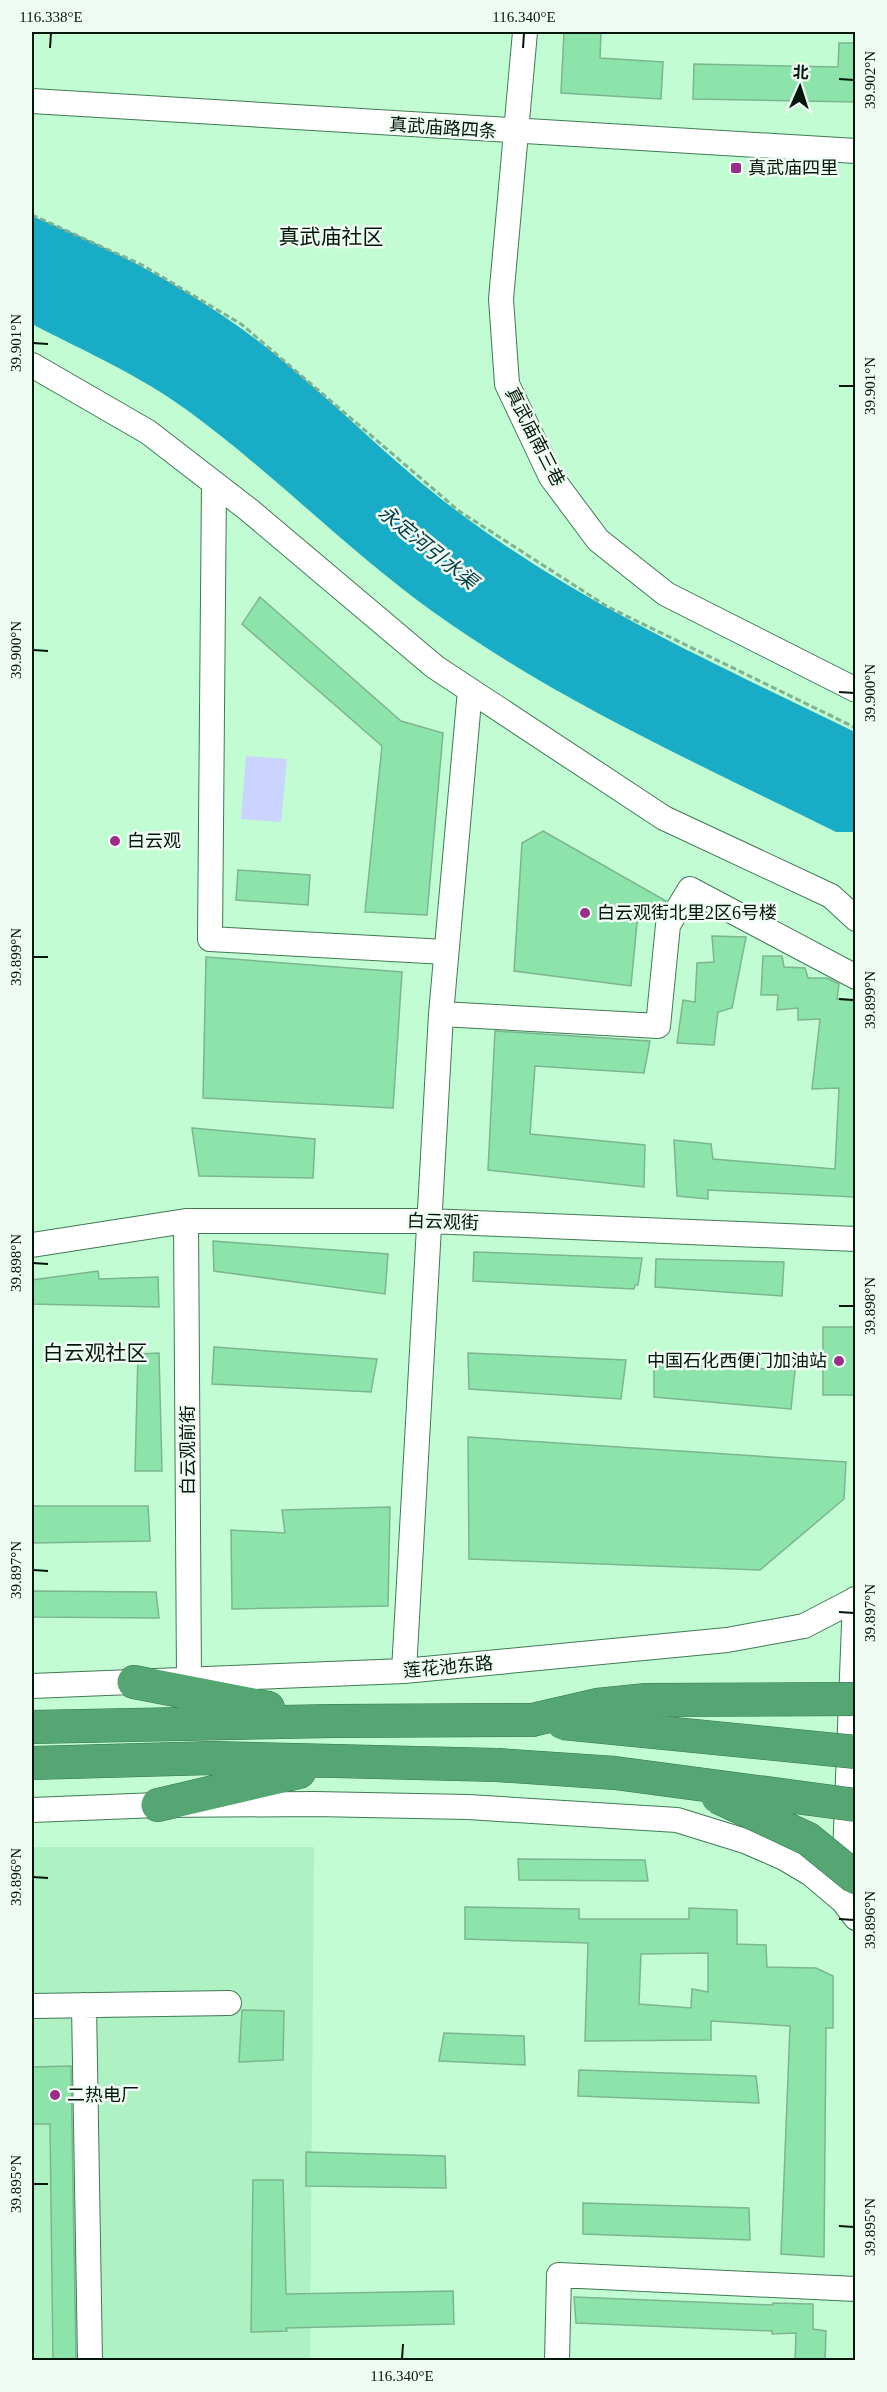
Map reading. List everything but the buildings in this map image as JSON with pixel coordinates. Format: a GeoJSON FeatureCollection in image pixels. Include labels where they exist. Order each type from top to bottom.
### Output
{"type":"FeatureCollection","features":[{"type":"Feature","properties":{"kind":"highway"},"geometry":{"type":"LineString","coordinates":[[134,1682],[334,1721]]}},
{"type":"Feature","properties":{"kind":"highway"},"geometry":{"type":"LineString","coordinates":[[532,1720],[597,1705],[646,1700],[855,1699]]}},
{"type":"Feature","properties":{"kind":"highway"},"geometry":{"type":"LineString","coordinates":[[32,1727],[532,1720],[855,1752]]}},
{"type":"Feature","properties":{"kind":"highway"},"geometry":{"type":"LineString","coordinates":[[32,1763],[213,1758],[497,1765],[615,1773],[855,1805]]}},
{"type":"Feature","properties":{"kind":"highway"},"geometry":{"type":"LineString","coordinates":[[158,1805],[340,1762]]}},
{"type":"Feature","properties":{"kind":"highway"},"geometry":{"type":"LineString","coordinates":[[692,1784],[808,1839],[851,1899]]}},
{"type":"Feature","properties":{"kind":"street","name":"真武庙南三巷"},"geometry":{"type":"LineString","coordinates":[[525,32],[501,299],[507,384],[550,477],[598,540],[666,594],[855,690]]}},
{"type":"Feature","properties":{"kind":"street","name":"真武庙路四条"},"geometry":{"type":"LineString","coordinates":[[32,101],[855,151]]}},
{"type":"Feature","properties":{"kind":"street"},"geometry":{"type":"LineString","coordinates":[[32,365],[148,432],[249,510],[435,667],[664,818],[831,896],[855,919]]}},
{"type":"Feature","properties":{"kind":"street"},"geometry":{"type":"LineString","coordinates":[[214,483],[210,939],[446,952]]}},
{"type":"Feature","properties":{"kind":"street"},"geometry":{"type":"LineString","coordinates":[[404,1671],[441,1014],[470,690]]}},
{"type":"Feature","properties":{"kind":"street"},"geometry":{"type":"LineString","coordinates":[[441,1014],[658,1026],[668,925],[690,889],[855,977]]}},
{"type":"Feature","properties":{"kind":"street","name":"白云观街"},"geometry":{"type":"LineString","coordinates":[[32,1245],[186,1221],[429,1221],[855,1239]]}},
{"type":"Feature","properties":{"kind":"street","name":"白云观前街"},"geometry":{"type":"LineString","coordinates":[[186,1221],[189,1679]]}},
{"type":"Feature","properties":{"kind":"street"},"geometry":{"type":"LineString","coordinates":[[851,1899],[855,1599]]}},
{"type":"Feature","properties":{"kind":"street","name":"莲花池东路"},"geometry":{"type":"LineString","coordinates":[[32,1686],[404,1671],[727,1640],[804,1626],[855,1599]]}},
{"type":"Feature","properties":{"kind":"street"},"geometry":{"type":"LineString","coordinates":[[32,1810],[158,1805],[314,1804],[468,1807],[677,1820],[745,1840],[784,1858],[851,1899]]}},
{"type":"Feature","properties":{"kind":"street"},"geometry":{"type":"LineString","coordinates":[[32,2006],[229,2003]]}},
{"type":"Feature","properties":{"kind":"street"},"geometry":{"type":"LineString","coordinates":[[84,2005],[90,2361]]}},
{"type":"Feature","properties":{"kind":"street"},"geometry":{"type":"LineString","coordinates":[[557,2361],[559,2275],[855,2289]]}},
{"type":"Feature","properties":{"kind":"path"},"geometry":{"type":"LineString","coordinates":[[32,215],[142,265],[241,324],[459,511],[608,608],[855,729]]}},
{"type":"Feature","properties":{"kind":"shaded area"},"geometry":{"type":"Polygon","coordinates":[[[246,756],[287,759],[281,822],[241,819],[246,756]]]}},
{"type":"Feature","properties":{"kind":"shaded area"},"geometry":{"type":"Polygon","coordinates":[[[32,1847],[314,1847],[310,2360],[32,2360],[32,1847]]]}},
{"type":"Feature","properties":{"kind":"water","name":"永定河引水渠"},"geometry":{"type":"Polygon","coordinates":[[[32,216],[95,243],[156,274],[244,330],[295,371],[436,495],[507,547],[603,606],[855,732],[855,835],[853,832],[836,832],[681,756],[579,703],[480,644],[400,587],[249,459],[187,410],[130,374],[32,324],[32,216]]]}},
{"type":"Feature","properties":{"kind":"place","name":"真武庙四里"},"geometry":{"type":"Point","coordinates":[736,168]}},
{"type":"Feature","properties":{"kind":"place","name":"白云观"},"geometry":{"type":"Point","coordinates":[115,841]}},
{"type":"Feature","properties":{"kind":"place","name":"白云观街北里2区6号楼"},"geometry":{"type":"Point","coordinates":[585,913]}},
{"type":"Feature","properties":{"kind":"place","name":"中国石化西便门加油站"},"geometry":{"type":"Point","coordinates":[839,1361]}},
{"type":"Feature","properties":{"kind":"place","name":"二热电厂"},"geometry":{"type":"Point","coordinates":[55,2095]}},
{"type":"Feature","properties":{"kind":"district","name":"真武庙社区"},"geometry":{"type":"Point","coordinates":[331,237]}},
{"type":"Feature","properties":{"kind":"district","name":"白云观社区"},"geometry":{"type":"Point","coordinates":[95,1353]}}]}
